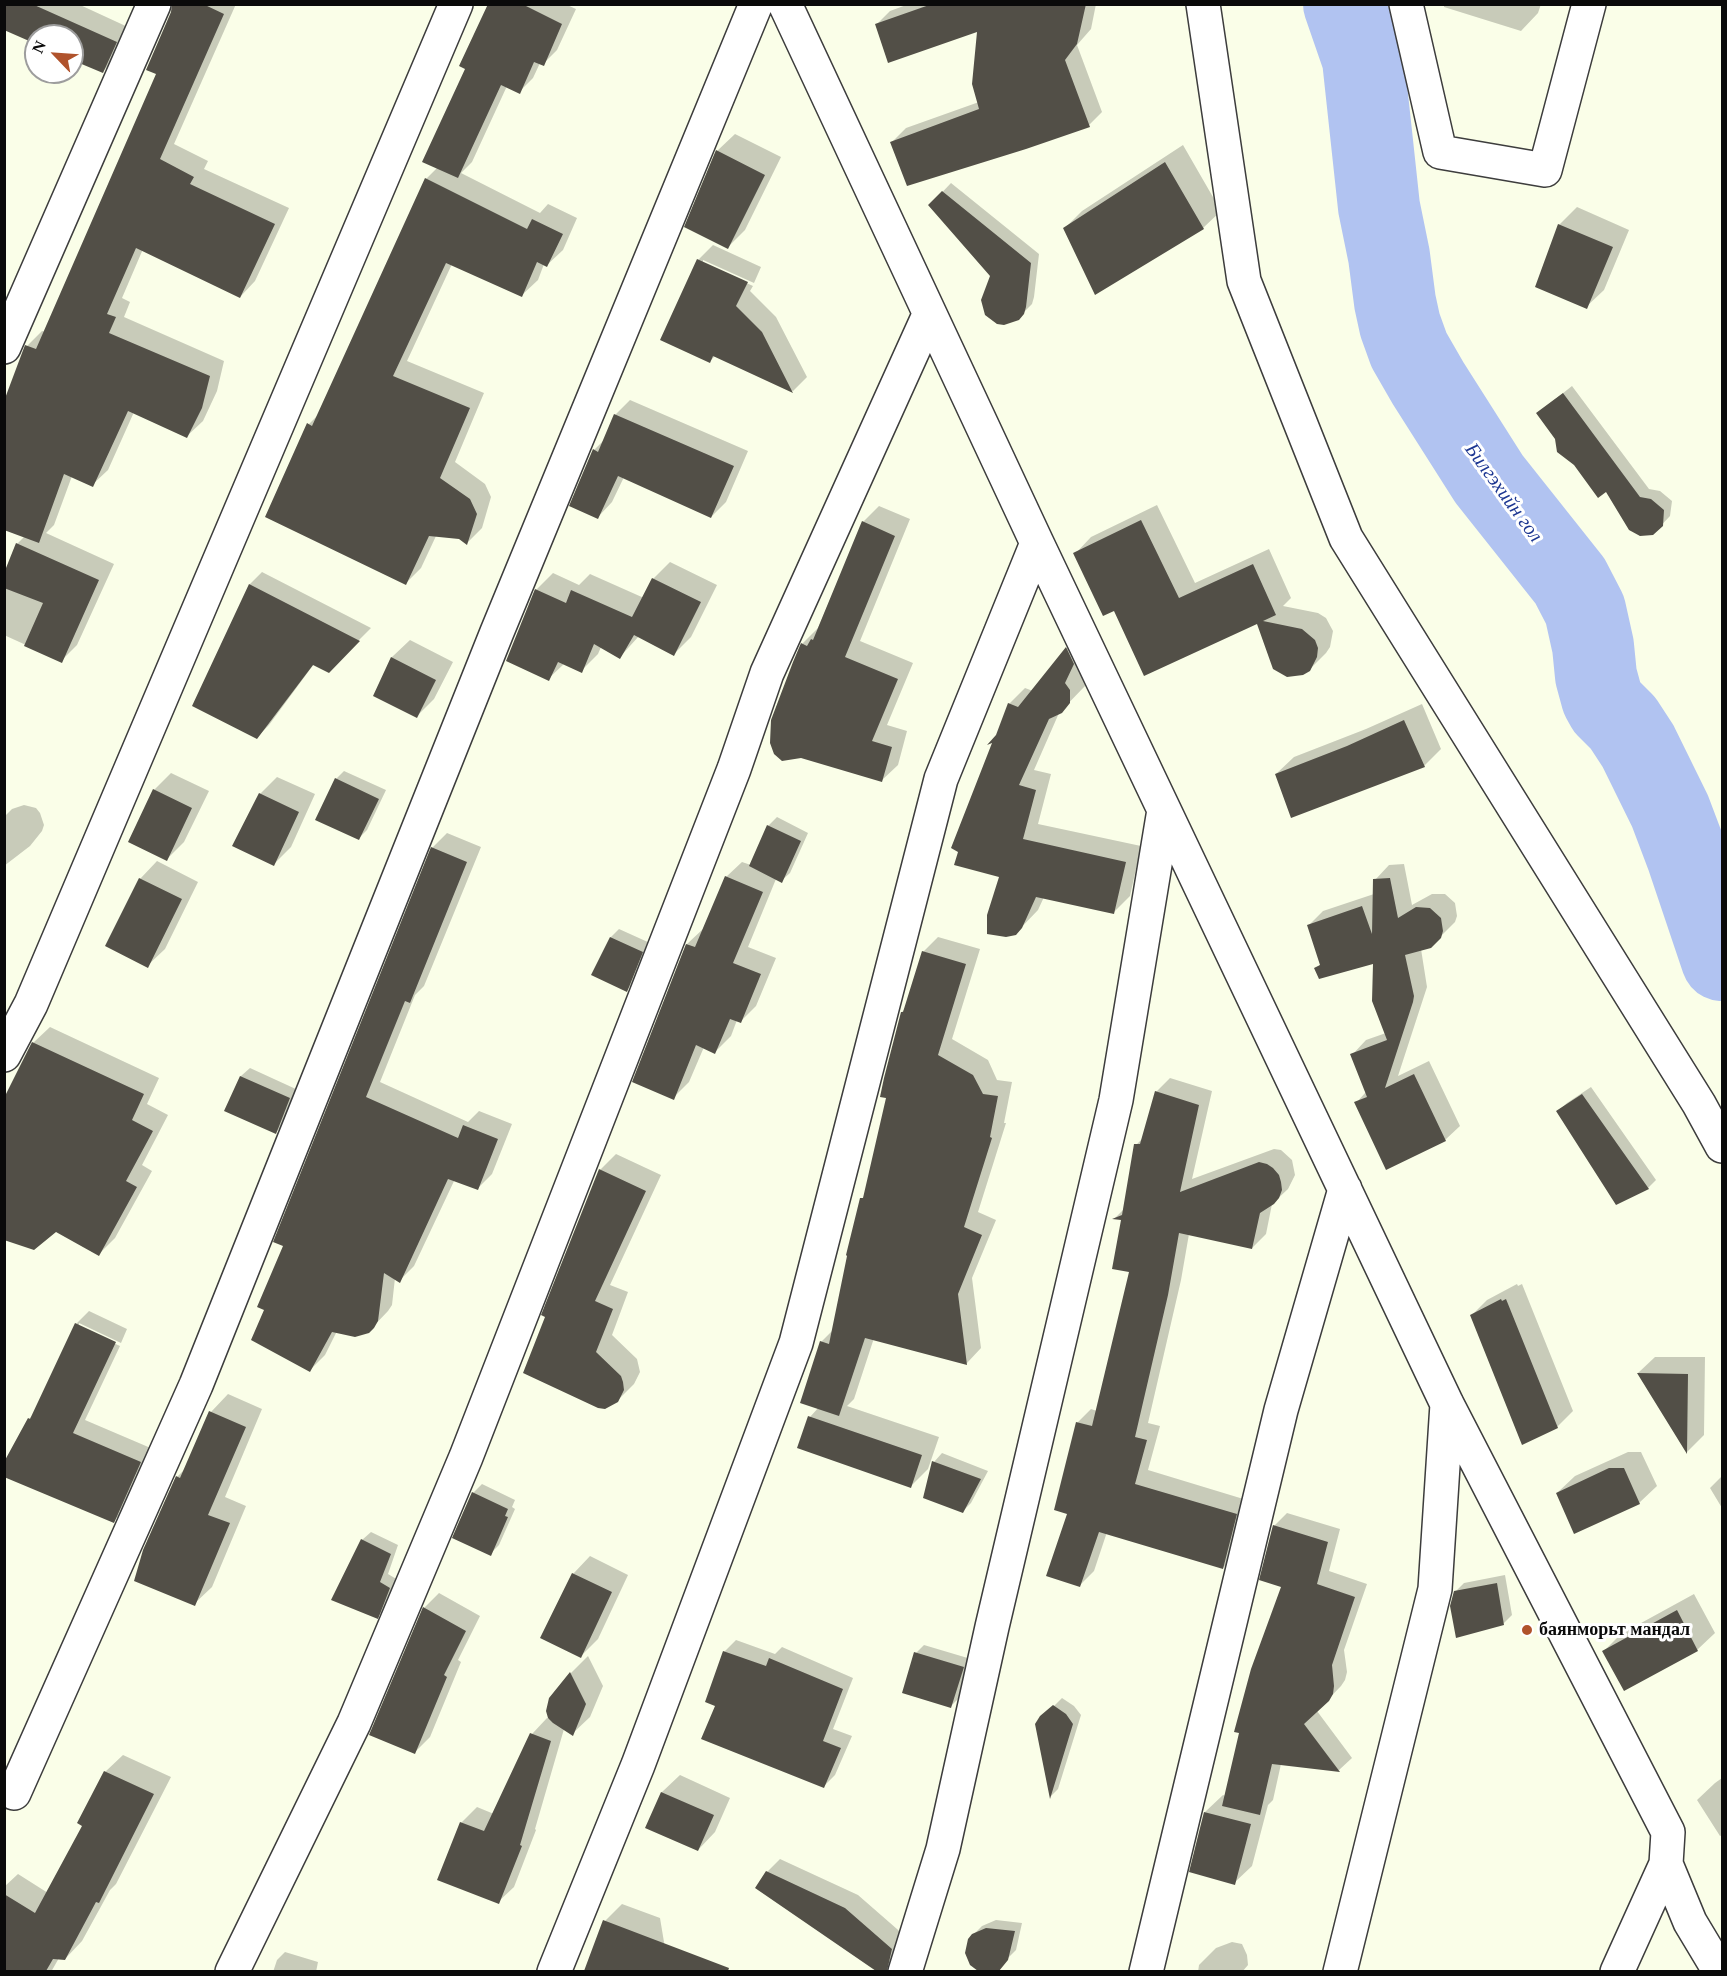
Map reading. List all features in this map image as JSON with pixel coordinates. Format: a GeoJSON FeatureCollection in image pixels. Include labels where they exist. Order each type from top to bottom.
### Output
{"type":"FeatureCollection","features":[{"type":"Feature","properties":{"kind":"street"},"geometry":{"type":"LineString","coordinates":[[4,347],[154,4]]}},
{"type":"Feature","properties":{"kind":"street"},"geometry":{"type":"LineString","coordinates":[[4,1055],[32,1004],[456,4]]}},
{"type":"Feature","properties":{"kind":"street"},"geometry":{"type":"LineString","coordinates":[[14,1793],[196,1385],[497,632],[756,4]]}},
{"type":"Feature","properties":{"kind":"street"},"geometry":{"type":"LineString","coordinates":[[785,4],[929,315],[1447,1404],[1668,1832],[1666,1864],[1617,1971]]}},
{"type":"Feature","properties":{"kind":"street"},"geometry":{"type":"LineString","coordinates":[[1203,4],[1244,281],[1346,538],[1699,1104],[1722,1146]]}},
{"type":"Feature","properties":{"kind":"street"},"geometry":{"type":"LineString","coordinates":[[1406,4],[1440,153],[1545,170],[1589,4]]}},
{"type":"Feature","properties":{"kind":"street"},"geometry":{"type":"LineString","coordinates":[[232,1971],[354,1723],[462,1468],[678,913],[740,751],[767,673],[929,315]]}},
{"type":"Feature","properties":{"kind":"street"},"geometry":{"type":"LineString","coordinates":[[554,1971],[638,1765],[796,1343],[941,779],[1037,543]]}},
{"type":"Feature","properties":{"kind":"street"},"geometry":{"type":"LineString","coordinates":[[905,1971],[943,1849],[994,1617],[1116,1100],[1164,810]]}},
{"type":"Feature","properties":{"kind":"street"},"geometry":{"type":"LineString","coordinates":[[1146,1971],[1281,1410],[1345,1189]]}},
{"type":"Feature","properties":{"kind":"street"},"geometry":{"type":"LineString","coordinates":[[1340,1971],[1435,1589],[1447,1404]]}},
{"type":"Feature","properties":{"kind":"street"},"geometry":{"type":"LineString","coordinates":[[1666,1864],[1690,1922],[1720,1971]]}},
{"type":"Feature","properties":{"kind":"building"},"geometry":{"type":"Polygon","coordinates":[[[4,4],[32,4],[77,24],[24,24],[24,39],[4,30],[4,4]]]}},
{"type":"Feature","properties":{"kind":"building"},"geometry":{"type":"Polygon","coordinates":[[[172,4],[203,4],[224,14],[160,159],[194,177],[190,184],[275,224],[240,298],[136,248],[107,314],[116,317],[109,333],[210,376],[202,408],[187,438],[128,411],[93,487],[64,474],[39,543],[4,530],[4,401],[25,345],[36,349],[156,74],[146,70],[171,12],[172,4]]]}},
{"type":"Feature","properties":{"kind":"building"},"geometry":{"type":"Polygon","coordinates":[[[488,4],[522,4],[562,24],[544,66],[534,62],[520,94],[501,85],[458,178],[422,162],[465,69],[459,66],[488,4]]]}},
{"type":"Feature","properties":{"kind":"building"},"geometry":{"type":"Polygon","coordinates":[[[932,4],[1086,4],[1077,44],[1065,60],[1090,127],[907,186],[890,142],[979,109],[972,84],[977,32],[888,63],[875,24],[932,4]]]}},
{"type":"Feature","properties":{"kind":"building"},"geometry":{"type":"Polygon","coordinates":[[[84,27],[117,42],[103,73],[84,65],[84,27]]]}},
{"type":"Feature","properties":{"kind":"building"},"geometry":{"type":"Polygon","coordinates":[[[716,150],[765,175],[728,249],[684,227],[716,150]]]}},
{"type":"Feature","properties":{"kind":"building"},"geometry":{"type":"Polygon","coordinates":[[[1165,162],[1204,229],[1095,295],[1063,228],[1165,162]]]}},
{"type":"Feature","properties":{"kind":"building"},"geometry":{"type":"Polygon","coordinates":[[[425,178],[527,229],[532,219],[563,234],[547,267],[537,262],[522,297],[446,263],[393,376],[470,408],[440,478],[470,499],[477,514],[467,545],[459,539],[429,536],[406,585],[265,517],[307,423],[312,426],[425,178]]]}},
{"type":"Feature","properties":{"kind":"building"},"geometry":{"type":"Polygon","coordinates":[[[942,191],[1031,263],[1026,307],[1019,320],[1004,325],[997,324],[985,315],[981,300],[990,276],[928,205],[942,191]]]}},
{"type":"Feature","properties":{"kind":"building"},"geometry":{"type":"Polygon","coordinates":[[[1558,224],[1613,247],[1587,309],[1535,287],[1558,224]]]}},
{"type":"Feature","properties":{"kind":"building"},"geometry":{"type":"Polygon","coordinates":[[[697,259],[748,282],[736,306],[762,332],[793,393],[713,356],[710,363],[660,340],[697,259]]]}},
{"type":"Feature","properties":{"kind":"building"},"geometry":{"type":"Polygon","coordinates":[[[1563,393],[1640,497],[1651,499],[1664,510],[1663,526],[1653,535],[1640,536],[1629,530],[1606,492],[1598,498],[1574,465],[1557,452],[1555,439],[1536,413],[1563,393]]]}},
{"type":"Feature","properties":{"kind":"building"},"geometry":{"type":"Polygon","coordinates":[[[614,414],[734,466],[711,518],[618,476],[598,519],[569,506],[593,449],[598,452],[614,414]]]}},
{"type":"Feature","properties":{"kind":"building"},"geometry":{"type":"Polygon","coordinates":[[[1141,520],[1179,598],[1253,564],[1276,615],[1263,621],[1302,629],[1315,640],[1318,648],[1317,657],[1310,671],[1303,675],[1287,677],[1273,669],[1257,624],[1144,676],[1114,611],[1103,616],[1073,553],[1141,520]]]}},
{"type":"Feature","properties":{"kind":"building"},"geometry":{"type":"Polygon","coordinates":[[[862,521],[895,536],[845,657],[898,679],[872,741],[892,747],[882,782],[801,758],[782,761],[774,754],[770,743],[771,720],[793,662],[801,643],[807,646],[811,639],[813,640],[862,521]]]}},
{"type":"Feature","properties":{"kind":"building"},"geometry":{"type":"Polygon","coordinates":[[[16,543],[99,580],[62,663],[24,646],[43,603],[4,588],[4,573],[16,543]]]}},
{"type":"Feature","properties":{"kind":"building"},"geometry":{"type":"Polygon","coordinates":[[[652,578],[701,602],[674,656],[634,635],[620,659],[594,644],[582,673],[558,662],[549,681],[506,661],[535,589],[566,603],[571,590],[632,617],[652,578]]]}},
{"type":"Feature","properties":{"kind":"building"},"geometry":{"type":"Polygon","coordinates":[[[249,584],[360,641],[329,673],[313,665],[257,739],[192,706],[249,584]]]}},
{"type":"Feature","properties":{"kind":"building"},"geometry":{"type":"Polygon","coordinates":[[[1066,647],[1074,664],[1065,683],[1070,690],[1070,703],[1062,713],[1049,719],[1019,785],[1036,790],[1023,839],[1126,862],[1114,914],[1036,897],[1022,928],[1016,935],[1006,937],[987,934],[987,915],[999,877],[954,865],[958,852],[951,848],[992,743],[987,745],[996,735],[1008,703],[1018,707],[1066,647]]]}},
{"type":"Feature","properties":{"kind":"building"},"geometry":{"type":"Polygon","coordinates":[[[391,657],[436,680],[417,718],[373,696],[391,657]]]}},
{"type":"Feature","properties":{"kind":"building"},"geometry":{"type":"Polygon","coordinates":[[[1404,720],[1425,767],[1291,818],[1275,774],[1347,746],[1404,720]]]}},
{"type":"Feature","properties":{"kind":"building"},"geometry":{"type":"Polygon","coordinates":[[[335,778],[379,799],[359,840],[315,820],[335,778]]]}},
{"type":"Feature","properties":{"kind":"building"},"geometry":{"type":"Polygon","coordinates":[[[153,789],[192,808],[167,861],[128,842],[153,789]]]}},
{"type":"Feature","properties":{"kind":"building"},"geometry":{"type":"Polygon","coordinates":[[[259,793],[299,812],[274,866],[232,846],[259,793]]]}},
{"type":"Feature","properties":{"kind":"building"},"geometry":{"type":"Polygon","coordinates":[[[767,825],[801,841],[782,883],[749,866],[767,825]]]}},
{"type":"Feature","properties":{"kind":"building"},"geometry":{"type":"Polygon","coordinates":[[[431,847],[467,862],[410,1003],[405,1001],[366,1097],[458,1138],[463,1125],[498,1139],[478,1190],[448,1179],[400,1283],[384,1273],[378,1321],[374,1328],[369,1333],[355,1337],[332,1332],[310,1372],[251,1340],[264,1310],[257,1307],[283,1246],[273,1242],[431,847]]]}},
{"type":"Feature","properties":{"kind":"building"},"geometry":{"type":"Polygon","coordinates":[[[725,876],[763,892],[733,963],[761,974],[741,1023],[730,1019],[715,1054],[696,1045],[674,1100],[632,1082],[686,944],[695,947],[725,876]]]}},
{"type":"Feature","properties":{"kind":"building"},"geometry":{"type":"Polygon","coordinates":[[[139,878],[182,899],[148,968],[105,946],[139,878]]]}},
{"type":"Feature","properties":{"kind":"building"},"geometry":{"type":"Polygon","coordinates":[[[1390,878],[1398,918],[1416,907],[1430,908],[1441,918],[1443,931],[1441,938],[1431,948],[1405,955],[1414,996],[1385,1088],[1414,1074],[1446,1141],[1386,1170],[1354,1102],[1367,1097],[1350,1054],[1387,1040],[1372,1001],[1373,964],[1319,979],[1314,968],[1320,965],[1307,925],[1362,906],[1372,934],[1373,879],[1390,878]]]}},
{"type":"Feature","properties":{"kind":"building"},"geometry":{"type":"Polygon","coordinates":[[[610,937],[643,952],[627,992],[591,975],[610,937]]]}},
{"type":"Feature","properties":{"kind":"building"},"geometry":{"type":"Polygon","coordinates":[[[922,951],[966,964],[938,1055],[973,1075],[983,1094],[998,1096],[990,1137],[992,1138],[964,1227],[982,1235],[958,1294],[967,1365],[865,1338],[839,1416],[800,1403],[820,1341],[829,1344],[846,1255],[860,1198],[863,1198],[886,1098],[880,1097],[884,1078],[901,1012],[903,1012],[922,951]]]}},
{"type":"Feature","properties":{"kind":"building"},"geometry":{"type":"Polygon","coordinates":[[[32,1042],[144,1094],[132,1120],[153,1131],[126,1181],[137,1187],[99,1256],[56,1232],[34,1250],[4,1240],[4,1098],[32,1042]]]}},
{"type":"Feature","properties":{"kind":"building"},"geometry":{"type":"Polygon","coordinates":[[[240,1076],[290,1098],[276,1134],[224,1111],[240,1076]]]}},
{"type":"Feature","properties":{"kind":"building"},"geometry":{"type":"Polygon","coordinates":[[[1155,1091],[1199,1105],[1180,1192],[1259,1162],[1273,1168],[1281,1182],[1282,1190],[1279,1198],[1260,1213],[1252,1249],[1179,1233],[1168,1295],[1135,1437],[1147,1440],[1135,1484],[1237,1514],[1223,1569],[1099,1532],[1080,1587],[1046,1576],[1067,1514],[1054,1510],[1076,1422],[1092,1426],[1129,1272],[1112,1269],[1121,1220],[1112,1219],[1122,1215],[1134,1144],[1140,1144],[1155,1091]]]}},
{"type":"Feature","properties":{"kind":"building"},"geometry":{"type":"Polygon","coordinates":[[[1582,1094],[1649,1189],[1616,1205],[1556,1111],[1582,1094]]]}},
{"type":"Feature","properties":{"kind":"building"},"geometry":{"type":"Polygon","coordinates":[[[599,1169],[646,1191],[595,1301],[613,1309],[596,1352],[621,1376],[624,1390],[618,1402],[605,1409],[598,1408],[523,1373],[545,1317],[541,1315],[599,1169]]]}},
{"type":"Feature","properties":{"kind":"building"},"geometry":{"type":"Polygon","coordinates":[[[1501,1299],[1502,1301],[1506,1299],[1558,1428],[1522,1445],[1470,1315],[1501,1299]]]}},
{"type":"Feature","properties":{"kind":"building"},"geometry":{"type":"Polygon","coordinates":[[[75,1323],[116,1342],[73,1433],[141,1462],[114,1523],[4,1477],[4,1462],[28,1418],[30,1419],[75,1323]]]}},
{"type":"Feature","properties":{"kind":"building"},"geometry":{"type":"Polygon","coordinates":[[[1637,1373],[1688,1374],[1687,1454],[1637,1373]]]}},
{"type":"Feature","properties":{"kind":"building"},"geometry":{"type":"Polygon","coordinates":[[[209,1411],[246,1427],[208,1515],[230,1523],[195,1606],[134,1581],[143,1550],[176,1476],[180,1478],[209,1411]]]}},
{"type":"Feature","properties":{"kind":"building"},"geometry":{"type":"Polygon","coordinates":[[[808,1416],[922,1455],[911,1488],[797,1448],[808,1416]]]}},
{"type":"Feature","properties":{"kind":"building"},"geometry":{"type":"Polygon","coordinates":[[[932,1461],[981,1479],[963,1513],[923,1498],[932,1461]]]}},
{"type":"Feature","properties":{"kind":"building"},"geometry":{"type":"Polygon","coordinates":[[[1609,1468],[1624,1468],[1640,1504],[1574,1534],[1556,1493],[1609,1468]]]}},
{"type":"Feature","properties":{"kind":"building"},"geometry":{"type":"Polygon","coordinates":[[[472,1492],[508,1509],[505,1516],[508,1517],[491,1556],[452,1538],[472,1492]]]}},
{"type":"Feature","properties":{"kind":"building"},"geometry":{"type":"Polygon","coordinates":[[[1273,1525],[1328,1542],[1317,1584],[1355,1597],[1332,1665],[1333,1694],[1329,1701],[1304,1724],[1340,1772],[1272,1764],[1260,1815],[1222,1806],[1239,1733],[1234,1732],[1251,1669],[1281,1587],[1259,1580],[1273,1525]]]}},
{"type":"Feature","properties":{"kind":"building"},"geometry":{"type":"Polygon","coordinates":[[[361,1539],[391,1554],[380,1582],[390,1588],[378,1619],[331,1600],[361,1539]]]}},
{"type":"Feature","properties":{"kind":"building"},"geometry":{"type":"Polygon","coordinates":[[[572,1573],[612,1592],[581,1658],[540,1638],[572,1573]]]}},
{"type":"Feature","properties":{"kind":"building"},"geometry":{"type":"Polygon","coordinates":[[[1497,1583],[1504,1625],[1456,1638],[1450,1606],[1454,1591],[1497,1583]]]}},
{"type":"Feature","properties":{"kind":"building"},"geometry":{"type":"Polygon","coordinates":[[[423,1607],[466,1631],[444,1675],[447,1677],[415,1754],[369,1735],[423,1607]]]}},
{"type":"Feature","properties":{"kind":"building"},"geometry":{"type":"Polygon","coordinates":[[[1677,1610],[1698,1651],[1624,1691],[1602,1651],[1677,1610]]]}},
{"type":"Feature","properties":{"kind":"building"},"geometry":{"type":"Polygon","coordinates":[[[723,1651],[766,1666],[769,1658],[843,1689],[823,1741],[841,1748],[824,1788],[701,1739],[715,1706],[705,1702],[723,1651]]]}},
{"type":"Feature","properties":{"kind":"building"},"geometry":{"type":"Polygon","coordinates":[[[914,1652],[964,1667],[951,1708],[902,1693],[914,1652]]]}},
{"type":"Feature","properties":{"kind":"building"},"geometry":{"type":"Polygon","coordinates":[[[570,1672],[586,1704],[573,1736],[553,1723],[546,1711],[549,1698],[570,1672]]]}},
{"type":"Feature","properties":{"kind":"building"},"geometry":{"type":"Polygon","coordinates":[[[1053,1705],[1066,1714],[1073,1724],[1050,1799],[1035,1724],[1040,1716],[1053,1705]]]}},
{"type":"Feature","properties":{"kind":"building"},"geometry":{"type":"Polygon","coordinates":[[[530,1733],[551,1741],[520,1845],[522,1846],[499,1904],[437,1880],[460,1822],[484,1831],[530,1733]]]}},
{"type":"Feature","properties":{"kind":"building"},"geometry":{"type":"Polygon","coordinates":[[[104,1771],[154,1794],[99,1903],[96,1902],[65,1960],[53,1959],[46,1971],[4,1971],[4,1894],[35,1913],[82,1826],[77,1823],[104,1771]]]}},
{"type":"Feature","properties":{"kind":"building"},"geometry":{"type":"Polygon","coordinates":[[[661,1792],[714,1815],[698,1851],[645,1828],[661,1792]]]}},
{"type":"Feature","properties":{"kind":"building"},"geometry":{"type":"Polygon","coordinates":[[[1204,1812],[1251,1824],[1235,1885],[1189,1872],[1204,1812]]]}},
{"type":"Feature","properties":{"kind":"building"},"geometry":{"type":"Polygon","coordinates":[[[766,1871],[845,1908],[892,1949],[887,1971],[876,1971],[755,1888],[766,1871]]]}},
{"type":"Feature","properties":{"kind":"building"},"geometry":{"type":"Polygon","coordinates":[[[603,1920],[729,1968],[728,1971],[584,1971],[603,1920]]]}},
{"type":"Feature","properties":{"kind":"building"},"geometry":{"type":"Polygon","coordinates":[[[986,1928],[1015,1931],[1008,1960],[999,1971],[978,1971],[970,1965],[965,1953],[968,1939],[972,1934],[986,1928]]]}},
{"type":"Feature","properties":{"kind":"waterway","name":"Билгэхийн гол"},"geometry":{"type":"LineString","coordinates":[[1344,4],[1363,59],[1379,207],[1395,302],[1409,350],[1489,479],[1570,581],[1585,610],[1602,698],[1638,746],[1670,811],[1722,960]]}},
{"type":"Feature","properties":{"kind":"place","name":"баянморьт мандал"},"geometry":{"type":"Point","coordinates":[1527,1630]}}]}
